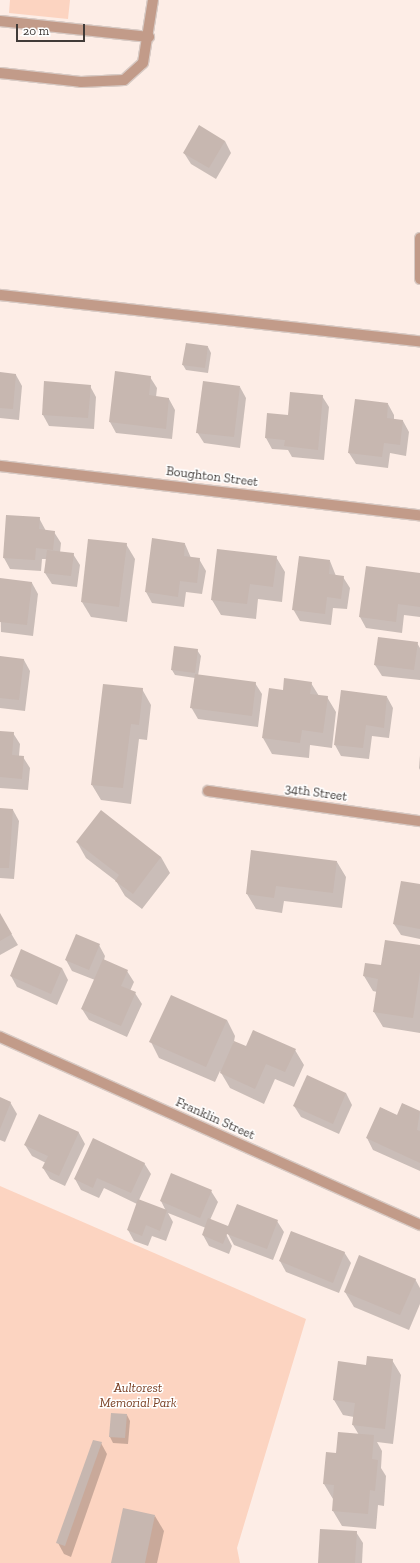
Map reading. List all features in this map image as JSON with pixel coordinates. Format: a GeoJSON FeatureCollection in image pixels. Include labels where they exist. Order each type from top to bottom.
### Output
{"type":"FeatureCollection","features":[{"type":"Feature","properties":{"kind":"street"},"geometry":{"type":"LineString","coordinates":[[0,73],[81,82],[124,80],[143,63],[149,37],[153,0]]}},
{"type":"Feature","properties":{"kind":"street"},"geometry":{"type":"LineString","coordinates":[[0,21],[149,37]]}},
{"type":"Feature","properties":{"kind":"street"},"geometry":{"type":"LineString","coordinates":[[420,238],[420,279]]}},
{"type":"Feature","properties":{"kind":"street"},"geometry":{"type":"LineString","coordinates":[[0,295],[420,341]]}},
{"type":"Feature","properties":{"kind":"street","name":"Boughton Street"},"geometry":{"type":"LineString","coordinates":[[0,466],[420,515]]}},
{"type":"Feature","properties":{"kind":"street","name":"34th Street"},"geometry":{"type":"LineString","coordinates":[[208,791],[420,821]]}},
{"type":"Feature","properties":{"kind":"street","name":"Franklin Street"},"geometry":{"type":"LineString","coordinates":[[0,1038],[420,1225]]}},
{"type":"Feature","properties":{"kind":"green space"},"geometry":{"type":"Polygon","coordinates":[[[10,0],[70,0],[68,19],[9,13],[10,0]]]}},
{"type":"Feature","properties":{"kind":"green space","name":"Aultorest Memorial Park"},"geometry":{"type":"Polygon","coordinates":[[[0,1186],[306,1319],[237,1548],[240,1563],[0,1563],[0,1186]]]}},
{"type":"Feature","properties":{"kind":"building"},"geometry":{"type":"Polygon","coordinates":[[[199,125],[225,141],[209,168],[183,153],[199,125]]]}},
{"type":"Feature","properties":{"kind":"building"},"geometry":{"type":"Polygon","coordinates":[[[186,343],[208,346],[205,368],[182,365],[186,343]]]}},
{"type":"Feature","properties":{"kind":"building"},"geometry":{"type":"Polygon","coordinates":[[[115,371],[151,376],[149,395],[169,398],[166,429],[109,422],[115,371]]]}},
{"type":"Feature","properties":{"kind":"building"},"geometry":{"type":"Polygon","coordinates":[[[0,372],[16,374],[13,409],[0,408],[0,372]]]}},
{"type":"Feature","properties":{"kind":"building"},"geometry":{"type":"Polygon","coordinates":[[[44,381],[91,385],[88,418],[42,415],[44,381]]]}},
{"type":"Feature","properties":{"kind":"building"},"geometry":{"type":"Polygon","coordinates":[[[203,381],[240,386],[234,437],[196,433],[203,381]]]}},
{"type":"Feature","properties":{"kind":"building"},"geometry":{"type":"Polygon","coordinates":[[[290,392],[323,395],[318,450],[284,446],[285,440],[265,438],[267,413],[288,415],[290,392]]]}},
{"type":"Feature","properties":{"kind":"building"},"geometry":{"type":"Polygon","coordinates":[[[355,399],[388,403],[387,418],[403,420],[400,445],[384,443],[382,457],[348,453],[355,399]]]}},
{"type":"Feature","properties":{"kind":"building"},"geometry":{"type":"Polygon","coordinates":[[[6,515],[40,517],[39,529],[55,531],[53,550],[36,548],[35,560],[3,558],[6,515]]]}},
{"type":"Feature","properties":{"kind":"building"},"geometry":{"type":"Polygon","coordinates":[[[152,538],[185,543],[184,556],[200,558],[197,583],[180,581],[178,597],[145,592],[152,538]]]}},
{"type":"Feature","properties":{"kind":"building"},"geometry":{"type":"Polygon","coordinates":[[[88,539],[127,543],[119,607],[81,602],[88,539]]]}},
{"type":"Feature","properties":{"kind":"building"},"geometry":{"type":"Polygon","coordinates":[[[217,549],[277,556],[273,587],[250,584],[247,604],[211,600],[217,549]]]}},
{"type":"Feature","properties":{"kind":"building"},"geometry":{"type":"Polygon","coordinates":[[[47,550],[74,553],[71,576],[44,573],[47,550]]]}},
{"type":"Feature","properties":{"kind":"building"},"geometry":{"type":"Polygon","coordinates":[[[299,556],[330,560],[329,574],[344,576],[341,599],[327,597],[325,614],[292,610],[299,556]]]}},
{"type":"Feature","properties":{"kind":"building"},"geometry":{"type":"Polygon","coordinates":[[[366,566],[420,573],[420,607],[398,604],[396,622],[359,617],[366,566]]]}},
{"type":"Feature","properties":{"kind":"building"},"geometry":{"type":"Polygon","coordinates":[[[0,578],[32,582],[27,625],[0,622],[0,578]]]}},
{"type":"Feature","properties":{"kind":"building"},"geometry":{"type":"Polygon","coordinates":[[[378,637],[418,642],[414,670],[374,665],[378,637]]]}},
{"type":"Feature","properties":{"kind":"building"},"geometry":{"type":"Polygon","coordinates":[[[174,646],[198,649],[195,673],[171,670],[174,646]]]}},
{"type":"Feature","properties":{"kind":"building"},"geometry":{"type":"Polygon","coordinates":[[[0,656],[24,659],[19,700],[0,698],[0,656]]]}},
{"type":"Feature","properties":{"kind":"building"},"geometry":{"type":"Polygon","coordinates":[[[195,674],[256,682],[252,716],[190,708],[195,674]]]}},
{"type":"Feature","properties":{"kind":"building"},"geometry":{"type":"Polygon","coordinates":[[[284,678],[312,682],[310,694],[328,696],[323,733],[302,730],[300,743],[262,738],[269,688],[283,690],[284,678]]]}},
{"type":"Feature","properties":{"kind":"building"},"geometry":{"type":"Polygon","coordinates":[[[103,684],[143,688],[139,725],[131,724],[123,788],[91,785],[103,684]]]}},
{"type":"Feature","properties":{"kind":"building"},"geometry":{"type":"Polygon","coordinates":[[[341,690],[387,696],[384,728],[366,725],[363,748],[334,745],[341,690]]]}},
{"type":"Feature","properties":{"kind":"building"},"geometry":{"type":"Polygon","coordinates":[[[0,731],[14,732],[12,755],[24,756],[22,779],[0,777],[0,731]]]}},
{"type":"Feature","properties":{"kind":"building"},"geometry":{"type":"Polygon","coordinates":[[[0,808],[13,809],[9,868],[0,868],[0,808]]]}},
{"type":"Feature","properties":{"kind":"building"},"geometry":{"type":"Polygon","coordinates":[[[101,810],[161,857],[133,894],[115,881],[119,875],[76,842],[101,810]]]}},
{"type":"Feature","properties":{"kind":"building"},"geometry":{"type":"Polygon","coordinates":[[[251,850],[337,861],[333,893],[276,886],[274,898],[246,894],[251,850]]]}},
{"type":"Feature","properties":{"kind":"building"},"geometry":{"type":"Polygon","coordinates":[[[401,881],[420,884],[420,929],[393,924],[401,881]]]}},
{"type":"Feature","properties":{"kind":"building"},"geometry":{"type":"Polygon","coordinates":[[[0,913],[12,934],[0,941],[0,913]]]}},
{"type":"Feature","properties":{"kind":"building"},"geometry":{"type":"Polygon","coordinates":[[[76,934],[100,944],[89,970],[65,960],[76,934]]]}},
{"type":"Feature","properties":{"kind":"building"},"geometry":{"type":"Polygon","coordinates":[[[385,940],[420,945],[420,972],[413,1018],[373,1012],[378,979],[363,976],[365,963],[381,965],[385,940]]]}},
{"type":"Feature","properties":{"kind":"building"},"geometry":{"type":"Polygon","coordinates":[[[21,949],[62,968],[51,994],[10,976],[21,949]]]}},
{"type":"Feature","properties":{"kind":"building"},"geometry":{"type":"Polygon","coordinates":[[[103,959],[128,970],[121,986],[136,992],[121,1026],[81,1009],[103,959]]]}},
{"type":"Feature","properties":{"kind":"building"},"geometry":{"type":"Polygon","coordinates":[[[171,995],[227,1020],[206,1067],[149,1042],[171,995]]]}},
{"type":"Feature","properties":{"kind":"building"},"geometry":{"type":"Polygon","coordinates":[[[253,1030],[296,1049],[285,1072],[266,1064],[255,1089],[220,1073],[234,1041],[246,1046],[253,1030]]]}},
{"type":"Feature","properties":{"kind":"building"},"geometry":{"type":"Polygon","coordinates":[[[307,1075],[346,1093],[333,1124],[293,1106],[307,1075]]]}},
{"type":"Feature","properties":{"kind":"building"},"geometry":{"type":"Polygon","coordinates":[[[0,1097],[11,1102],[0,1129],[0,1097]]]}},
{"type":"Feature","properties":{"kind":"building"},"geometry":{"type":"Polygon","coordinates":[[[402,1103],[420,1111],[417,1130],[420,1131],[420,1163],[366,1138],[380,1107],[397,1115],[402,1103]]]}},
{"type":"Feature","properties":{"kind":"building"},"geometry":{"type":"Polygon","coordinates":[[[39,1114],[79,1132],[59,1176],[42,1168],[48,1156],[24,1145],[39,1114]]]}},
{"type":"Feature","properties":{"kind":"building"},"geometry":{"type":"Polygon","coordinates":[[[93,1138],[145,1163],[131,1193],[97,1178],[93,1188],[74,1179],[93,1138]]]}},
{"type":"Feature","properties":{"kind":"building"},"geometry":{"type":"Polygon","coordinates":[[[171,1173],[212,1190],[200,1218],[160,1201],[171,1173]]]}},
{"type":"Feature","properties":{"kind":"building"},"geometry":{"type":"Polygon","coordinates":[[[138,1199],[167,1210],[160,1231],[146,1225],[142,1236],[127,1230],[138,1199]]]}},
{"type":"Feature","properties":{"kind":"building"},"geometry":{"type":"Polygon","coordinates":[[[237,1204],[278,1220],[267,1249],[227,1234],[223,1244],[202,1235],[208,1218],[228,1226],[237,1204]]]}},
{"type":"Feature","properties":{"kind":"building"},"geometry":{"type":"Polygon","coordinates":[[[291,1231],[345,1252],[333,1283],[279,1261],[291,1231]]]}},
{"type":"Feature","properties":{"kind":"building"},"geometry":{"type":"Polygon","coordinates":[[[359,1255],[416,1279],[400,1315],[344,1292],[359,1255]]]}},
{"type":"Feature","properties":{"kind":"building"},"geometry":{"type":"Polygon","coordinates":[[[367,1356],[393,1359],[385,1429],[352,1425],[355,1403],[333,1400],[338,1361],[366,1365],[367,1356]]]}},
{"type":"Feature","properties":{"kind":"building"},"geometry":{"type":"Polygon","coordinates":[[[111,1413],[127,1414],[125,1438],[109,1437],[111,1413]]]}},
{"type":"Feature","properties":{"kind":"building"},"geometry":{"type":"Polygon","coordinates":[[[338,1432],[374,1435],[372,1459],[378,1460],[375,1491],[370,1490],[368,1514],[332,1511],[334,1485],[323,1484],[326,1452],[336,1453],[338,1432]]]}},
{"type":"Feature","properties":{"kind":"building"},"geometry":{"type":"Polygon","coordinates":[[[93,1440],[102,1442],[65,1546],[56,1543],[93,1440]]]}},
{"type":"Feature","properties":{"kind":"building"},"geometry":{"type":"Polygon","coordinates":[[[123,1508],[155,1515],[145,1563],[111,1563],[123,1508]]]}},
{"type":"Feature","properties":{"kind":"building"},"geometry":{"type":"Polygon","coordinates":[[[320,1529],[357,1531],[355,1563],[318,1563],[320,1529]]]}}]}
